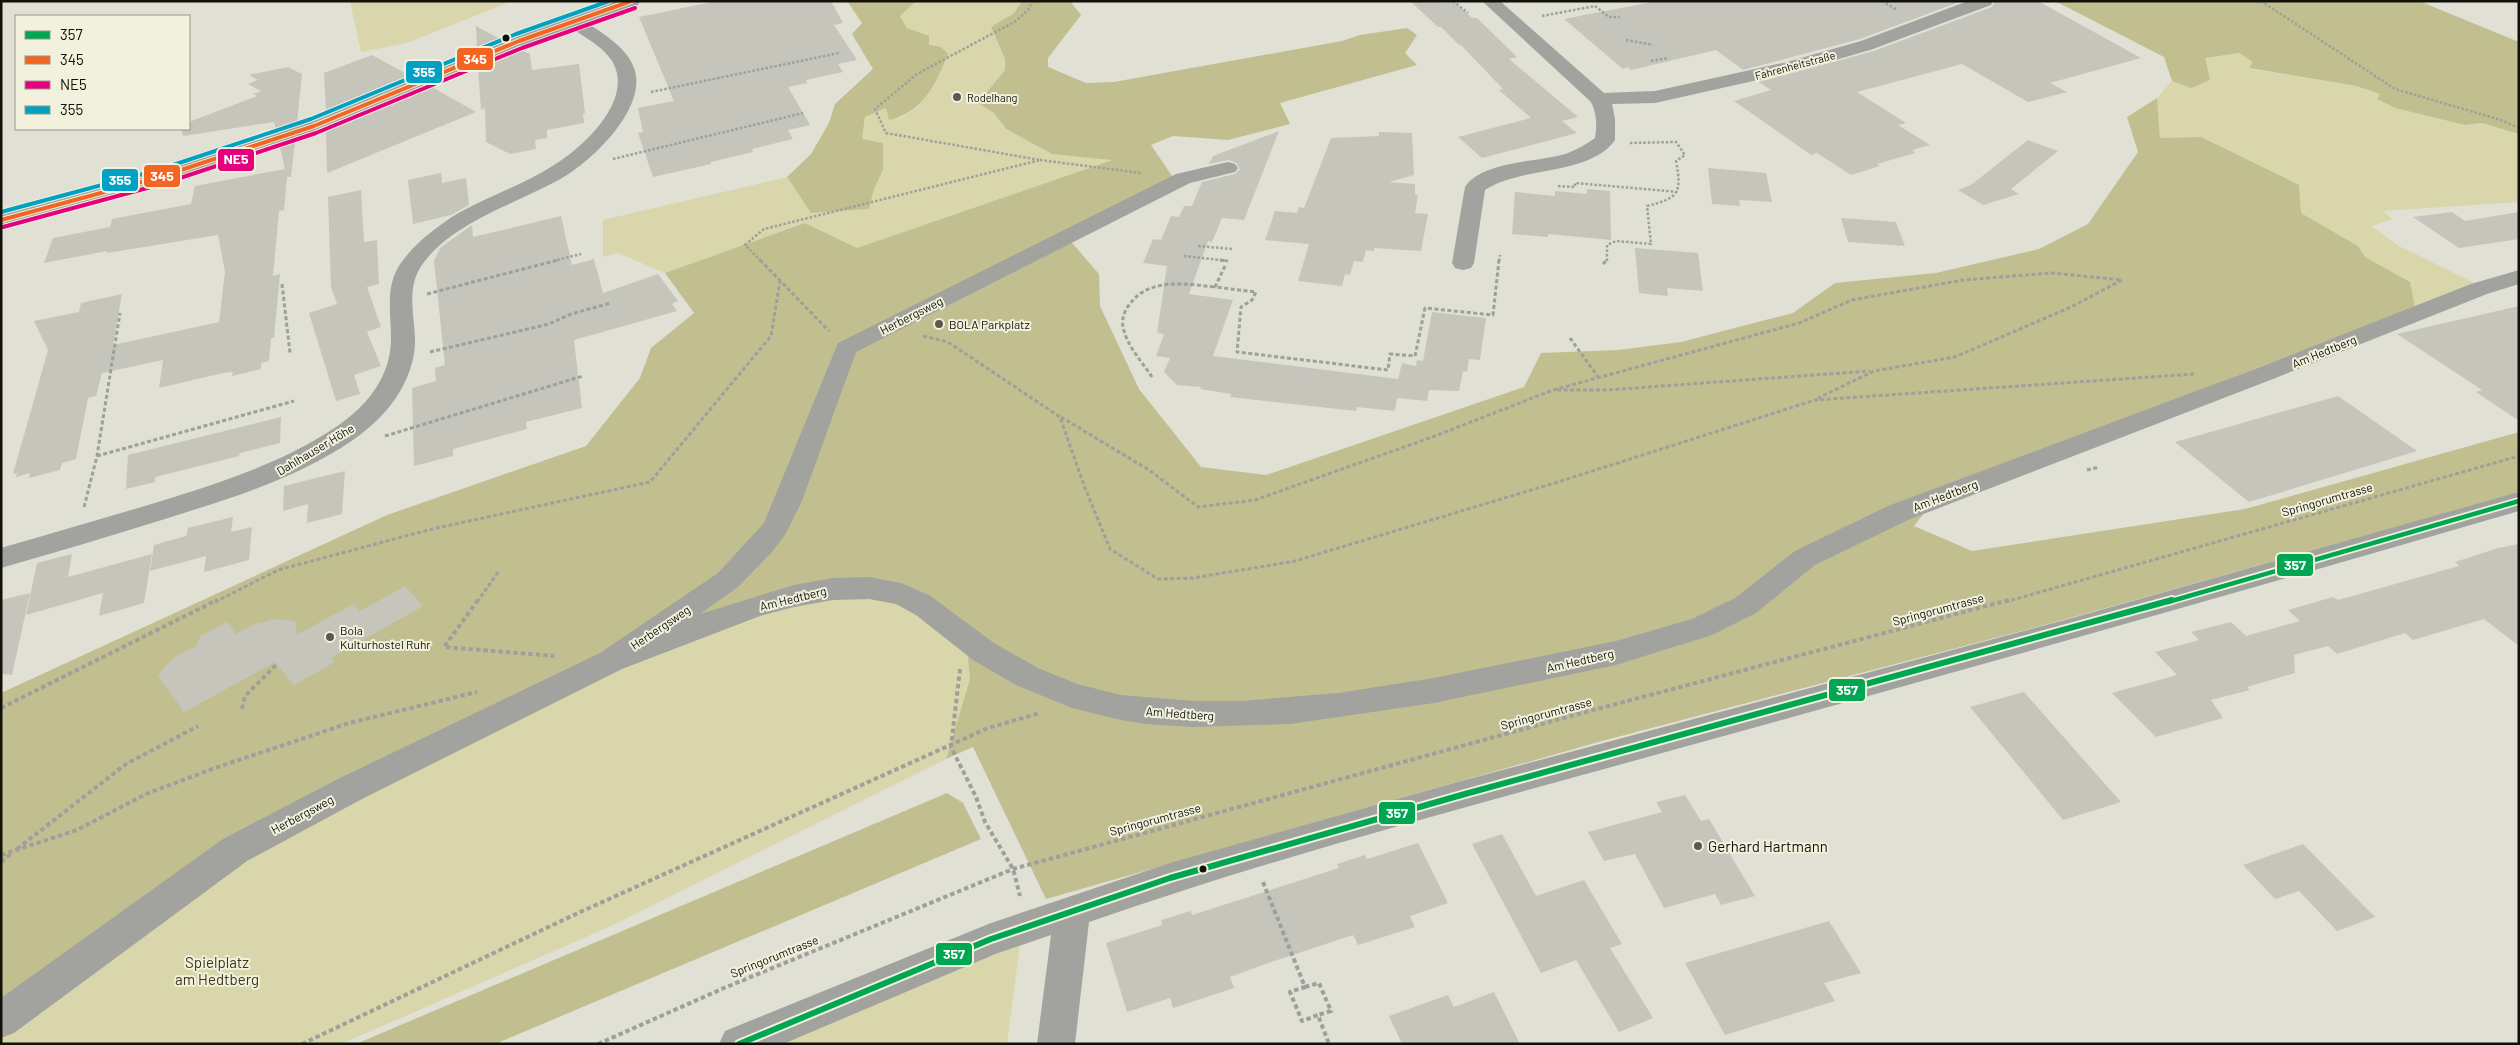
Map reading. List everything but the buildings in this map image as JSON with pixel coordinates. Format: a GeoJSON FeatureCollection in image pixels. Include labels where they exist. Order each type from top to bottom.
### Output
{"type":"FeatureCollection","features":[{"type":"Feature","properties":{"kind":"street"},"geometry":{"type":"LineString","coordinates":[[1,220],[160,177],[314,126],[519,41],[632,1]]}},
{"type":"Feature","properties":{"kind":"street"},"geometry":{"type":"LineString","coordinates":[[1463,263],[1473,191],[1479,183],[1494,176],[1584,153],[1605,140],[1606,127],[1603,104],[1599,99],[1490,1]]}},
{"type":"Feature","properties":{"kind":"street","name":"Fahrenheitstraße"},"geometry":{"type":"LineString","coordinates":[[1599,99],[1663,96],[1791,67],[1867,44],[1985,1]]}},
{"type":"Feature","properties":{"kind":"street","name":"Dahlhauser Höhe"},"geometry":{"type":"LineString","coordinates":[[1,558],[254,481],[296,462],[344,434],[364,419],[383,397],[397,376],[402,358],[400,302],[404,277],[411,264],[425,249],[457,224],[563,168],[608,127],[624,98],[627,78],[620,62],[612,51],[573,22]]}},
{"type":"Feature","properties":{"kind":"street","name":"Herbergsweg"},"geometry":{"type":"LineString","coordinates":[[1,1020],[235,850],[350,789],[610,661],[713,591],[762,545],[775,528],[788,501],[846,348],[1183,178],[1228,168]]}},
{"type":"Feature","properties":{"kind":"street","name":"Am Hedtberg"},"geometry":{"type":"LineString","coordinates":[[610,661],[743,611],[815,591],[835,588],[871,588],[904,595],[933,611],[961,636],[1030,679],[1065,694],[1107,706],[1204,716],[1255,714],[1456,687],[1562,664],[1702,627],[1748,604],[1794,565],[1839,540],[1898,513],[2264,374],[2479,289],[2519,277]]}},
{"type":"Feature","properties":{"kind":"street"},"geometry":{"type":"LineString","coordinates":[[738,1044],[991,940],[1170,878],[2065,631],[2519,501]]}},
{"type":"Feature","properties":{"kind":"street"},"geometry":{"type":"LineString","coordinates":[[1060,1043],[1072,912]]}},
{"type":"Feature","properties":{"kind":"path"},"geometry":{"type":"LineString","coordinates":[[1033,1],[1028,10],[1016,21],[917,74],[875,109],[886,133],[1040,160],[1183,178]]}},
{"type":"Feature","properties":{"kind":"path"},"geometry":{"type":"LineString","coordinates":[[1454,1],[1468,13]]}},
{"type":"Feature","properties":{"kind":"path"},"geometry":{"type":"LineString","coordinates":[[2261,1],[2395,88],[2501,120],[2519,128]]}},
{"type":"Feature","properties":{"kind":"path"},"geometry":{"type":"LineString","coordinates":[[1512,22],[1595,6],[1609,17],[1620,17]]}},
{"type":"Feature","properties":{"kind":"path"},"geometry":{"type":"LineString","coordinates":[[1626,40],[1653,45]]}},
{"type":"Feature","properties":{"kind":"path"},"geometry":{"type":"LineString","coordinates":[[624,98],[839,53]]}},
{"type":"Feature","properties":{"kind":"path"},"geometry":{"type":"LineString","coordinates":[[1651,61],[1668,58]]}},
{"type":"Feature","properties":{"kind":"path"},"geometry":{"type":"LineString","coordinates":[[612,159],[803,113]]}},
{"type":"Feature","properties":{"kind":"path"},"geometry":{"type":"LineString","coordinates":[[1601,144],[1676,142],[1685,155],[1676,161],[1681,184],[1680,192],[1672,200],[1647,206],[1651,244],[1616,241],[1607,245],[1607,261],[1603,264]]}},
{"type":"Feature","properties":{"kind":"path"},"geometry":{"type":"LineString","coordinates":[[846,348],[745,245],[764,229],[1040,160]]}},
{"type":"Feature","properties":{"kind":"path"},"geometry":{"type":"LineString","coordinates":[[1549,186],[1575,187],[1575,182],[1680,192]]}},
{"type":"Feature","properties":{"kind":"path"},"geometry":{"type":"LineString","coordinates":[[1198,246],[1232,249]]}},
{"type":"Feature","properties":{"kind":"path"},"geometry":{"type":"LineString","coordinates":[[400,302],[580,254]]}},
{"type":"Feature","properties":{"kind":"path"},"geometry":{"type":"LineString","coordinates":[[1152,377],[1124,334],[1121,324],[1128,306],[1141,291],[1159,284],[1215,287],[1256,292],[1252,300],[1242,307],[1237,352],[1388,370],[1390,354],[1415,356],[1425,308],[1494,315],[1500,255]]}},
{"type":"Feature","properties":{"kind":"path"},"geometry":{"type":"LineString","coordinates":[[1184,256],[1228,261]]}},
{"type":"Feature","properties":{"kind":"path"},"geometry":{"type":"LineString","coordinates":[[1215,287],[1225,266]]}},
{"type":"Feature","properties":{"kind":"path"},"geometry":{"type":"LineString","coordinates":[[906,318],[922,336],[948,342],[1060,417],[1114,447],[1177,489],[1198,507],[1255,500],[1435,436],[1553,390],[1706,350],[1799,323],[1861,298],[1963,280],[2052,273],[2122,280],[2071,307],[1955,357],[1874,371],[1607,390],[1553,390]]}},
{"type":"Feature","properties":{"kind":"path"},"geometry":{"type":"LineString","coordinates":[[1,708],[278,570],[432,529],[650,482],[771,336],[780,281]]}},
{"type":"Feature","properties":{"kind":"path"},"geometry":{"type":"LineString","coordinates":[[282,284],[290,353]]}},
{"type":"Feature","properties":{"kind":"path"},"geometry":{"type":"LineString","coordinates":[[402,358],[549,324],[571,314],[611,303]]}},
{"type":"Feature","properties":{"kind":"path"},"geometry":{"type":"LineString","coordinates":[[78,536],[97,456],[120,313]]}},
{"type":"Feature","properties":{"kind":"path"},"geometry":{"type":"LineString","coordinates":[[1570,338],[1598,377]]}},
{"type":"Feature","properties":{"kind":"path"},"geometry":{"type":"LineString","coordinates":[[1060,417],[1085,488],[1110,549],[1158,579],[1193,578],[1295,561],[1558,482],[1815,400],[1874,371]]}},
{"type":"Feature","properties":{"kind":"path"},"geometry":{"type":"LineString","coordinates":[[1815,400],[2202,373]]}},
{"type":"Feature","properties":{"kind":"path"},"geometry":{"type":"LineString","coordinates":[[344,434],[371,440],[583,376]]}},
{"type":"Feature","properties":{"kind":"path"},"geometry":{"type":"LineString","coordinates":[[97,456],[294,401]]}},
{"type":"Feature","properties":{"kind":"path","name":"Springorumtrasse"},"geometry":{"type":"LineString","coordinates":[[598,1044],[724,988],[1012,868],[1582,713],[2026,596],[2519,456]]}},
{"type":"Feature","properties":{"kind":"path"},"geometry":{"type":"LineString","coordinates":[[499,570],[444,647],[562,657]]}},
{"type":"Feature","properties":{"kind":"path"},"geometry":{"type":"LineString","coordinates":[[961,636],[960,681],[951,746],[976,797],[985,822],[1012,868]]}},
{"type":"Feature","properties":{"kind":"path"},"geometry":{"type":"LineString","coordinates":[[242,709],[245,696],[277,664]]}},
{"type":"Feature","properties":{"kind":"path"},"geometry":{"type":"LineString","coordinates":[[1,855],[77,830],[146,794],[215,768],[349,724],[486,690]]}},
{"type":"Feature","properties":{"kind":"path"},"geometry":{"type":"LineString","coordinates":[[302,1044],[578,913],[988,728],[1047,711]]}},
{"type":"Feature","properties":{"kind":"path"},"geometry":{"type":"LineString","coordinates":[[1,862],[126,764],[198,726]]}},
{"type":"Feature","properties":{"kind":"path"},"geometry":{"type":"LineString","coordinates":[[1252,855],[1305,987]]}},
{"type":"Feature","properties":{"kind":"path"},"geometry":{"type":"LineString","coordinates":[[1319,982],[1331,1011],[1318,1015],[1302,1021],[1290,992],[1319,982]]}},
{"type":"Feature","properties":{"kind":"path"},"geometry":{"type":"LineString","coordinates":[[1318,1015],[1329,1044]]}},
{"type":"Feature","properties":{"kind":"green space"},"geometry":{"type":"Polygon","coordinates":[[[350,1],[512,1],[407,43],[361,52],[350,1]]]}},
{"type":"Feature","properties":{"kind":"green space"},"geometry":{"type":"Polygon","coordinates":[[[916,1],[1022,1],[1014,13],[991,27],[1005,59],[1005,70],[979,103],[994,113],[1006,129],[1052,154],[1114,159],[857,248],[805,223],[665,273],[618,253],[603,257],[603,220],[787,177],[811,213],[869,209],[874,189],[883,170],[883,144],[862,139],[865,117],[886,108],[889,120],[903,117],[920,105],[929,36],[907,28],[899,16],[916,1]]]}},
{"type":"Feature","properties":{"kind":"green space"},"geometry":{"type":"Polygon","coordinates":[[[2239,53],[2254,62],[2250,69],[2356,86],[2380,94],[2377,99],[2395,108],[2465,125],[2482,123],[2519,134],[2519,202],[2382,211],[2393,219],[2371,226],[2399,246],[2474,283],[2415,307],[2410,282],[2364,257],[2358,246],[2301,213],[2201,137],[2160,138],[2157,98],[2172,81],[2191,88],[2205,58],[2239,53]]]}},
{"type":"Feature","properties":{"kind":"green space","name":"Spielplatz am Hedtberg"},"geometry":{"type":"Polygon","coordinates":[[[888,582],[965,629],[970,679],[946,759],[611,926],[341,1044],[1,1044],[1,1006],[171,884],[603,657],[888,582]]]}},
{"type":"Feature","properties":{"kind":"green space"},"geometry":{"type":"Polygon","coordinates":[[[1020,944],[1007,1044],[781,1044],[1020,944]]]}},
{"type":"Feature","properties":{"kind":"shaded area"},"geometry":{"type":"Polygon","coordinates":[[[847,1],[916,1],[900,16],[907,28],[929,36],[929,45],[941,47],[948,54],[933,86],[911,111],[889,120],[886,108],[865,117],[862,139],[883,143],[883,170],[874,189],[869,209],[811,213],[787,177],[811,154],[829,123],[835,104],[873,69],[852,34],[862,23],[847,1]]]}},
{"type":"Feature","properties":{"kind":"shaded area"},"geometry":{"type":"Polygon","coordinates":[[[1022,1],[1070,1],[1081,15],[1048,58],[1048,67],[1086,83],[1114,82],[1342,41],[1360,35],[1407,28],[1417,35],[1405,53],[1417,65],[1280,103],[1290,124],[1228,140],[1173,136],[1151,145],[1178,185],[1067,237],[1099,274],[1100,306],[1139,389],[1201,467],[1266,475],[1524,387],[1541,353],[1618,350],[1681,342],[1793,313],[1835,283],[1936,273],[2039,249],[2088,224],[2138,152],[2127,117],[2157,98],[2160,138],[2201,137],[2299,185],[2301,213],[2358,246],[2365,257],[2410,282],[2415,307],[1943,489],[1914,526],[1972,551],[2245,509],[2519,432],[2519,493],[2052,623],[1602,741],[1046,899],[973,747],[946,759],[970,679],[965,629],[932,600],[823,583],[449,732],[1,1007],[1,693],[387,515],[586,446],[640,378],[651,348],[694,313],[665,273],[805,223],[857,248],[1112,160],[1052,154],[1006,129],[994,113],[978,103],[1005,70],[1005,59],[991,27],[1014,13],[1022,1]]]}},
{"type":"Feature","properties":{"kind":"shaded area"},"geometry":{"type":"Polygon","coordinates":[[[2055,1],[2419,1],[2519,42],[2519,134],[2482,123],[2465,125],[2395,108],[2377,99],[2380,94],[2356,86],[2249,68],[2253,62],[2239,53],[2205,58],[2210,80],[2191,88],[2172,81],[2164,57],[2055,1]]]}},
{"type":"Feature","properties":{"kind":"shaded area"},"geometry":{"type":"Polygon","coordinates":[[[947,793],[963,803],[981,839],[495,1044],[356,1044],[947,793]]]}},
{"type":"Feature","properties":{"kind":"transit line","name":"355"},"geometry":{"type":"LineString","coordinates":[[1,212],[158,170],[311,119],[516,34],[609,1]]}},
{"type":"Feature","properties":{"kind":"transit line","name":"345"},"geometry":{"type":"LineString","coordinates":[[1,220],[160,177],[314,126],[519,41],[631,1]]}},
{"type":"Feature","properties":{"kind":"transit line","name":"NE5"},"geometry":{"type":"LineString","coordinates":[[3,227],[162,184],[316,133],[522,48],[635,8]]}},
{"type":"Feature","properties":{"kind":"transit line","name":"357"},"geometry":{"type":"LineString","coordinates":[[739,1044],[991,939],[1170,878],[1465,794],[2065,631],[2519,501]]}},
{"type":"Feature","properties":{"kind":"place","name":"Rodelhang"},"geometry":{"type":"Point","coordinates":[957,97]}},
{"type":"Feature","properties":{"kind":"place","name":"BOLA Parkplatz"},"geometry":{"type":"Point","coordinates":[939,324]}},
{"type":"Feature","properties":{"kind":"place","name":"Bola Kulturhostel Ruhr"},"geometry":{"type":"Point","coordinates":[330,637]}},
{"type":"Feature","properties":{"kind":"place","name":"Gerhard Hartmann"},"geometry":{"type":"Point","coordinates":[1698,846]}}]}
